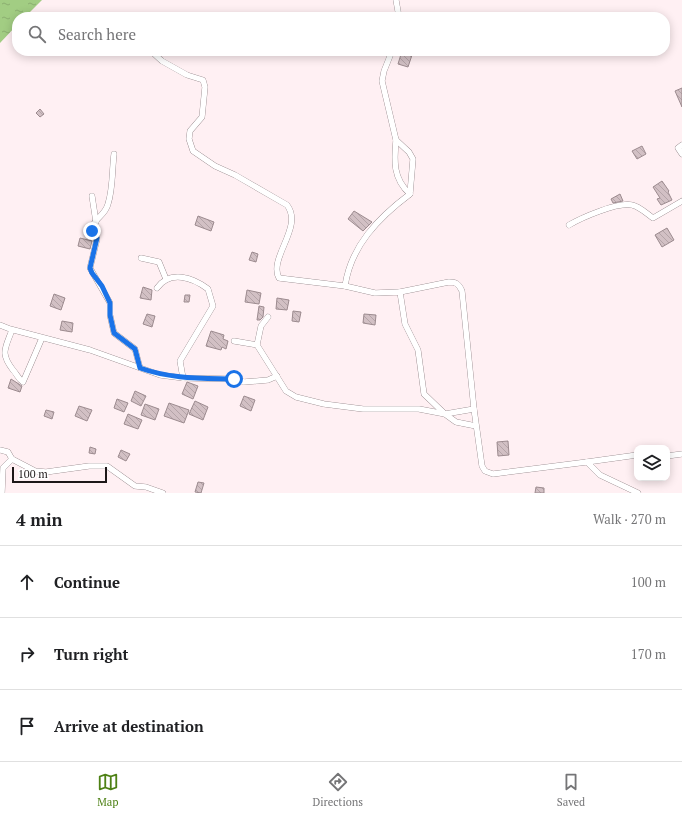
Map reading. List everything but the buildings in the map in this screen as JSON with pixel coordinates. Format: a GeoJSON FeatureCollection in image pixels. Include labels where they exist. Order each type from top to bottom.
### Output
{"type":"FeatureCollection","features":[{"type":"Feature","properties":{"kind":"street"},"geometry":{"type":"LineString","coordinates":[[396,0],[398,12]]}},
{"type":"Feature","properties":{"kind":"street"},"geometry":{"type":"LineString","coordinates":[[158,56],[187,75],[203,80],[205,87],[202,116],[190,131],[189,139],[193,151],[214,166],[246,181],[287,205],[290,209],[292,213],[289,231],[277,267],[279,278],[345,286],[375,293],[400,292],[449,282],[455,282],[460,286],[462,291],[476,426],[482,466],[488,473],[634,455]]}},
{"type":"Feature","properties":{"kind":"street"},"geometry":{"type":"LineString","coordinates":[[390,56],[382,81],[396,140],[394,158],[398,178],[400,184],[410,194]]}},
{"type":"Feature","properties":{"kind":"street"},"geometry":{"type":"LineString","coordinates":[[345,286],[350,265],[362,241],[380,219],[410,194],[413,159],[409,152],[396,140]]}},
{"type":"Feature","properties":{"kind":"street"},"geometry":{"type":"LineString","coordinates":[[682,145],[678,148],[682,154]]}},
{"type":"Feature","properties":{"kind":"street"},"geometry":{"type":"LineString","coordinates":[[114,154],[108,205],[92,226],[92,231],[97,238],[90,268],[110,303],[110,315],[114,333],[135,349],[140,368]]}},
{"type":"Feature","properties":{"kind":"street"},"geometry":{"type":"LineString","coordinates":[[92,196],[96,222]]}},
{"type":"Feature","properties":{"kind":"street"},"geometry":{"type":"LineString","coordinates":[[569,225],[584,216],[626,205],[632,205],[653,218],[682,201]]}},
{"type":"Feature","properties":{"kind":"street"},"geometry":{"type":"LineString","coordinates":[[141,258],[159,262],[166,279]]}},
{"type":"Feature","properties":{"kind":"street"},"geometry":{"type":"LineString","coordinates":[[157,288],[162,280],[172,276],[202,284],[208,288],[213,306],[180,361],[183,378]]}},
{"type":"Feature","properties":{"kind":"street"},"geometry":{"type":"LineString","coordinates":[[400,292],[405,324],[418,350],[424,394],[445,414],[456,422],[476,426]]}},
{"type":"Feature","properties":{"kind":"street"},"geometry":{"type":"LineString","coordinates":[[268,318],[261,326],[257,345],[286,391],[290,394],[324,404],[363,409],[408,408],[445,414],[474,409]]}},
{"type":"Feature","properties":{"kind":"street"},"geometry":{"type":"LineString","coordinates":[[0,325],[12,330],[90,350],[160,375],[183,378],[234,379],[244,382],[263,381],[277,376]]}},
{"type":"Feature","properties":{"kind":"street"},"geometry":{"type":"LineString","coordinates":[[12,330],[4,350],[4,358],[19,379],[23,382],[42,338]]}},
{"type":"Feature","properties":{"kind":"street"},"geometry":{"type":"LineString","coordinates":[[234,341],[257,345]]}},
{"type":"Feature","properties":{"kind":"street"},"geometry":{"type":"LineString","coordinates":[[0,450],[8,452],[12,459],[30,469],[46,472],[89,466],[107,466],[135,486],[146,487],[163,493]]}},
{"type":"Feature","properties":{"kind":"street"},"geometry":{"type":"LineString","coordinates":[[670,456],[682,454]]}},
{"type":"Feature","properties":{"kind":"street"},"geometry":{"type":"LineString","coordinates":[[2,493],[3,468],[12,459]]}},
{"type":"Feature","properties":{"kind":"street"},"geometry":{"type":"LineString","coordinates":[[587,462],[600,475],[638,493]]}},
{"type":"Feature","properties":{"kind":"water"},"geometry":{"type":"Polygon","coordinates":[[[0,0],[42,0],[30,12],[12,12],[12,30],[0,43],[0,0]]]}},
{"type":"Feature","properties":{"kind":"route"},"geometry":{"type":"LineString","coordinates":[[92,231],[97,238],[92,253],[90,268],[108,296],[114,333],[135,349],[140,368],[160,375],[183,378],[234,379]]}}]}
